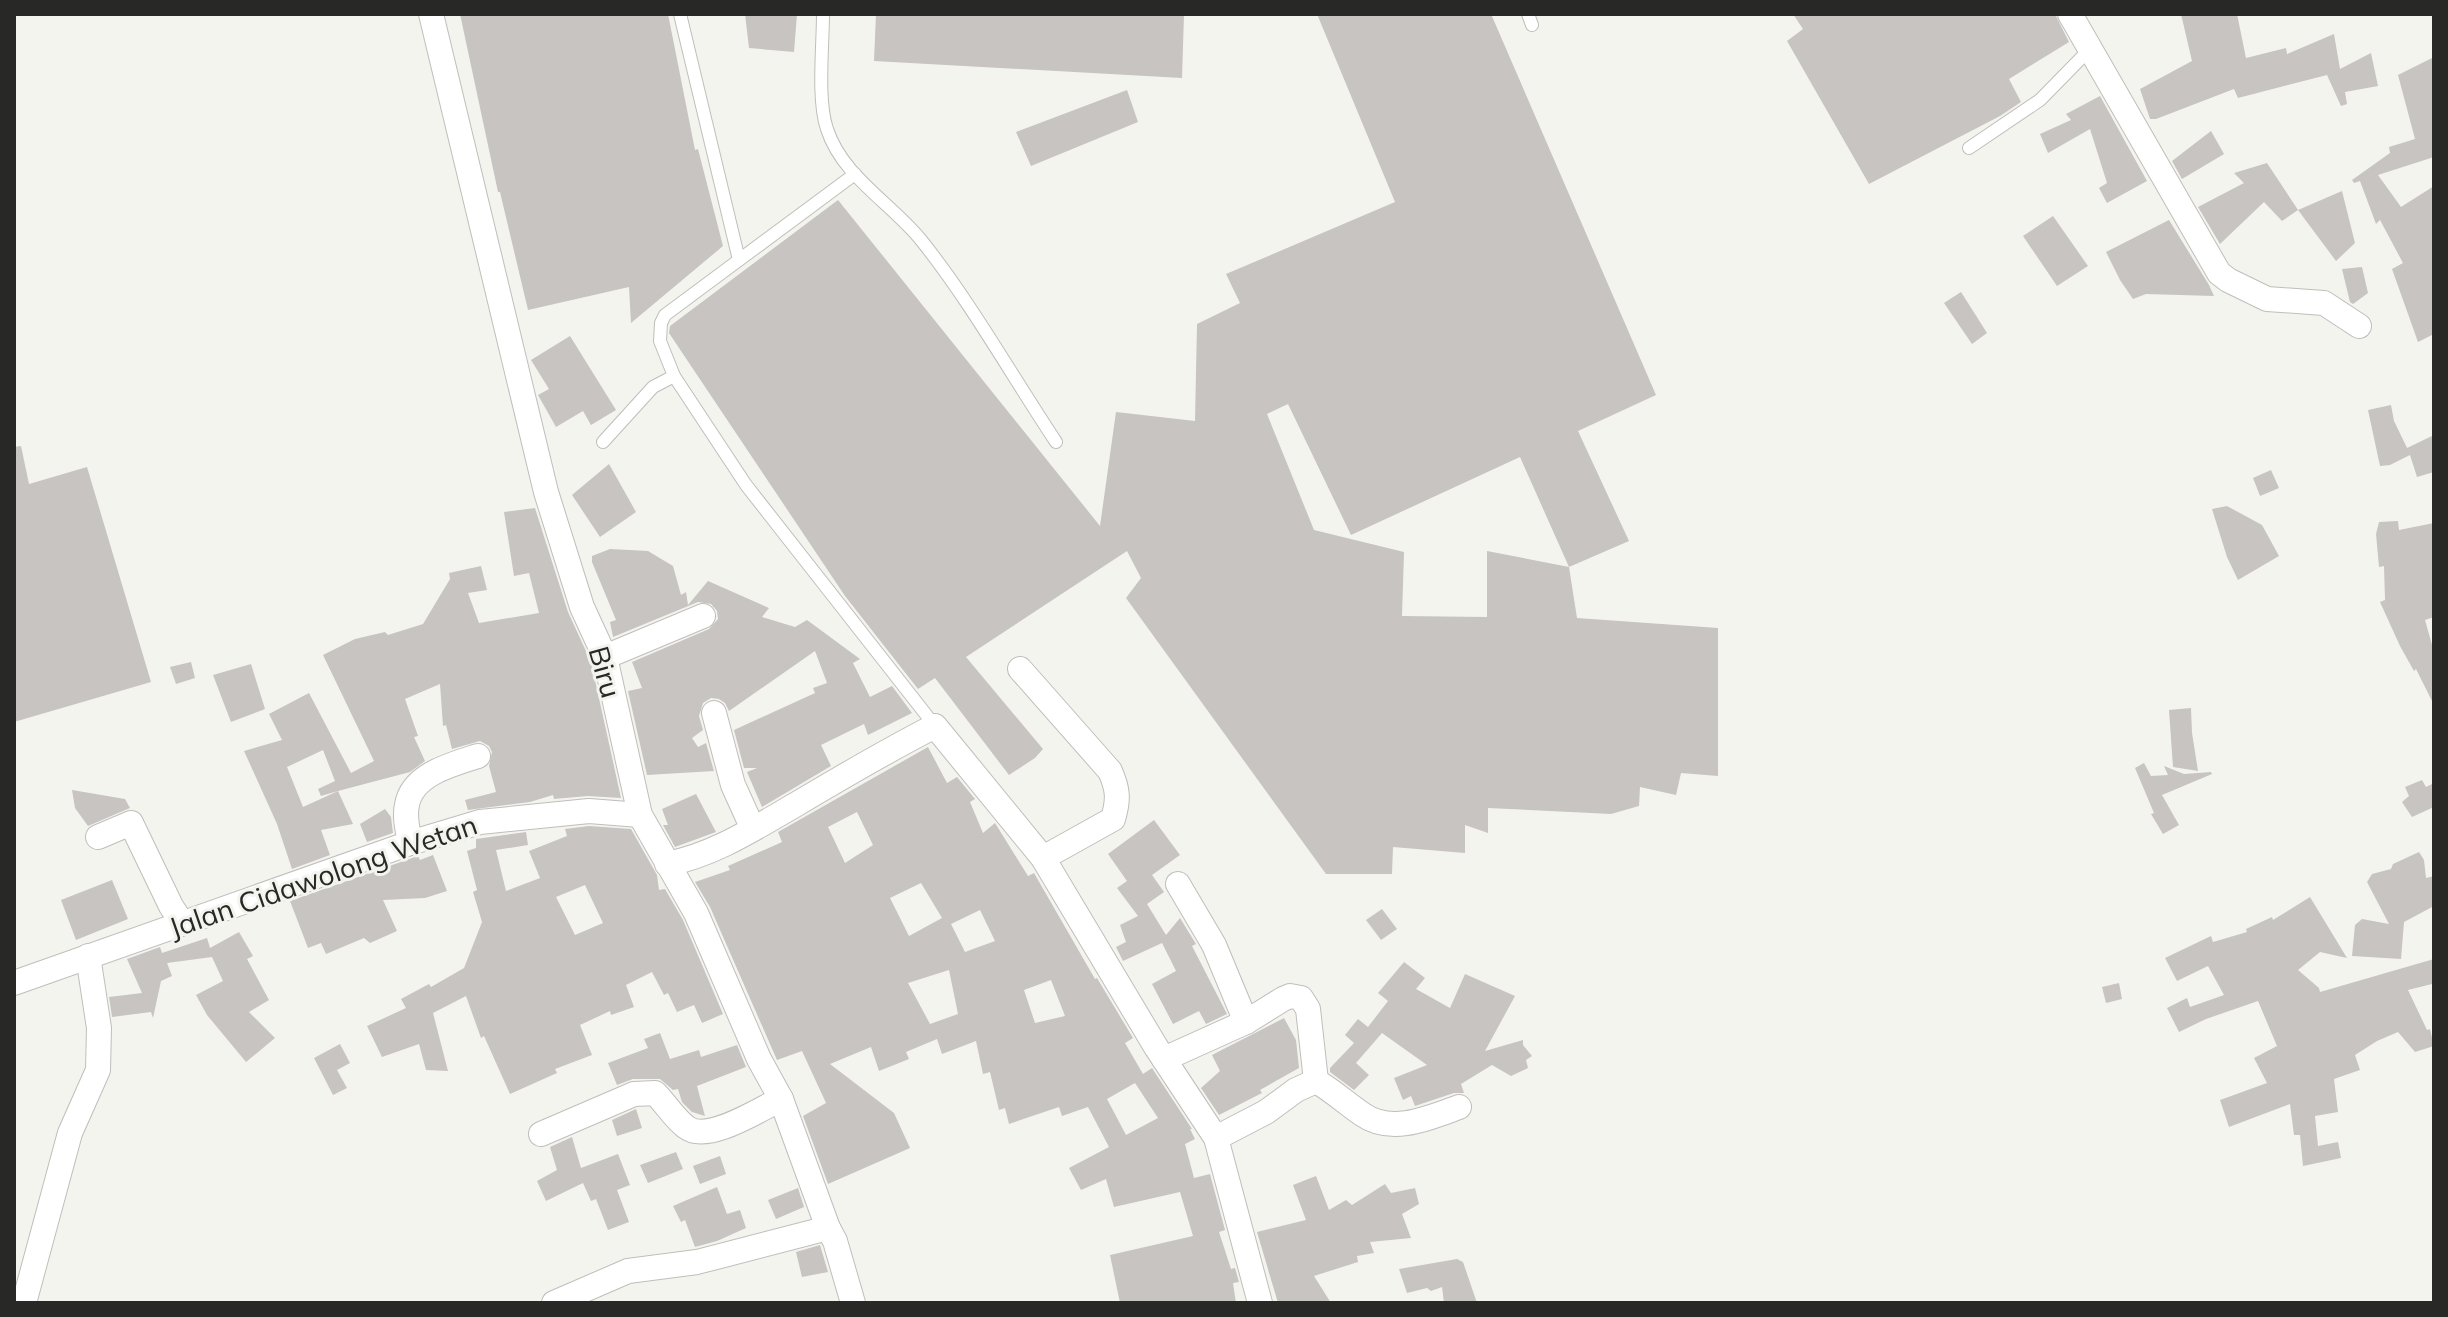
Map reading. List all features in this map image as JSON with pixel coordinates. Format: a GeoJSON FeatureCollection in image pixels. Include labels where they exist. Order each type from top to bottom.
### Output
{"type":"FeatureCollection","features":[{"type":"Feature","properties":{"kind":"street","name":"Biru"},"geometry":{"type":"LineString","coordinates":[[431,14],[546,492],[582,607],[605,657],[640,815],[696,913],[759,1059],[781,1099],[835,1241],[853,1303]]}},
{"type":"Feature","properties":{"kind":"street"},"geometry":{"type":"LineString","coordinates":[[2070,14],[2219,273],[2267,299],[2324,303],[2359,326]]}},
{"type":"Feature","properties":{"kind":"street"},"geometry":{"type":"LineString","coordinates":[[605,657],[703,616]]}},
{"type":"Feature","properties":{"kind":"street"},"geometry":{"type":"LineString","coordinates":[[1020,669],[1110,771],[1118,788],[1113,819],[1043,858]]}},
{"type":"Feature","properties":{"kind":"street"},"geometry":{"type":"LineString","coordinates":[[714,713],[733,785],[753,829]]}},
{"type":"Feature","properties":{"kind":"street"},"geometry":{"type":"LineString","coordinates":[[667,864],[688,860],[753,829],[935,726],[1043,858],[1164,1059],[1216,1138],[1260,1303]]}},
{"type":"Feature","properties":{"kind":"street"},"geometry":{"type":"LineString","coordinates":[[410,843],[407,802],[416,785],[448,766],[478,756]]}},
{"type":"Feature","properties":{"kind":"street","name":"Jalan Cidawolong Wetan"},"geometry":{"type":"LineString","coordinates":[[14,983],[410,843],[480,822],[525,815],[589,811],[640,815]]}},
{"type":"Feature","properties":{"kind":"street"},"geometry":{"type":"LineString","coordinates":[[98,837],[131,823],[182,923]]}},
{"type":"Feature","properties":{"kind":"street"},"geometry":{"type":"LineString","coordinates":[[1178,884],[1214,945],[1246,1022]]}},
{"type":"Feature","properties":{"kind":"street"},"geometry":{"type":"LineString","coordinates":[[24,1303],[70,1133],[98,1070],[99,1028],[88,956]]}},
{"type":"Feature","properties":{"kind":"street"},"geometry":{"type":"LineString","coordinates":[[1164,1059],[1246,1022],[1290,996],[1301,998],[1308,1009],[1316,1081]]}},
{"type":"Feature","properties":{"kind":"street"},"geometry":{"type":"LineString","coordinates":[[1216,1138],[1316,1081]]}},
{"type":"Feature","properties":{"kind":"street"},"geometry":{"type":"LineString","coordinates":[[1316,1081],[1363,1115],[1386,1124],[1424,1120],[1459,1107]]}},
{"type":"Feature","properties":{"kind":"street"},"geometry":{"type":"LineString","coordinates":[[541,1134],[634,1094],[655,1093],[694,1133],[716,1130],[781,1099]]}},
{"type":"Feature","properties":{"kind":"street"},"geometry":{"type":"LineString","coordinates":[[554,1303],[628,1271],[697,1262],[828,1228]]}},
{"type":"Feature","properties":{"kind":"lane"},"geometry":{"type":"LineString","coordinates":[[680,14],[739,260]]}},
{"type":"Feature","properties":{"kind":"lane"},"geometry":{"type":"LineString","coordinates":[[823,14],[823,114],[834,147],[855,174],[904,220],[931,253],[1056,442]]}},
{"type":"Feature","properties":{"kind":"lane"},"geometry":{"type":"LineString","coordinates":[[1969,148],[2040,100],[2091,48]]}},
{"type":"Feature","properties":{"kind":"lane"},"geometry":{"type":"LineString","coordinates":[[855,174],[665,315],[661,323],[660,341],[674,376],[746,485],[935,726]]}},
{"type":"Feature","properties":{"kind":"lane"},"geometry":{"type":"LineString","coordinates":[[603,442],[653,387],[674,376]]}},
{"type":"Feature","properties":{"kind":"building"},"geometry":{"type":"Polygon","coordinates":[[[460,14],[668,14],[695,150],[698,149],[723,246],[631,323],[629,287],[528,310],[498,192],[460,14]]]}},
{"type":"Feature","properties":{"kind":"building"},"geometry":{"type":"Polygon","coordinates":[[[745,14],[797,14],[794,52],[749,48],[745,14]]]}},
{"type":"Feature","properties":{"kind":"building"},"geometry":{"type":"Polygon","coordinates":[[[876,14],[1184,14],[1182,78],[874,61],[876,14]]]}},
{"type":"Feature","properties":{"kind":"building"},"geometry":{"type":"Polygon","coordinates":[[[1317,14],[1491,14],[1656,395],[1578,431],[1629,541],[1569,567],[1577,618],[1718,628],[1718,776],[1681,773],[1676,795],[1640,787],[1639,806],[1611,814],[1488,808],[1488,833],[1465,825],[1465,853],[1393,847],[1392,874],[1326,874],[1126,598],[1141,578],[1127,551],[966,657],[1043,749],[1009,775],[935,678],[918,689],[845,596],[669,333],[670,326],[838,200],[1100,526],[1116,412],[1195,421],[1197,324],[1240,303],[1226,274],[1395,202],[1317,14]],[[1288,404],[1267,414],[1314,530],[1404,552],[1402,616],[1487,617],[1487,551],[1569,567],[1520,457],[1351,535],[1288,404]]]}},
{"type":"Feature","properties":{"kind":"building"},"geometry":{"type":"Polygon","coordinates":[[[1793,14],[2055,14],[2069,42],[2009,79],[2021,102],[1869,184],[1787,41],[1803,29],[1793,14]]]}},
{"type":"Feature","properties":{"kind":"building"},"geometry":{"type":"Polygon","coordinates":[[[2181,14],[2237,14],[2246,58],[2286,48],[2287,54],[2334,34],[2340,69],[2371,53],[2378,86],[2345,92],[2347,104],[2341,106],[2327,75],[2238,98],[2234,89],[2150,119],[2140,89],[2192,61],[2181,14]]]}},
{"type":"Feature","properties":{"kind":"building"},"geometry":{"type":"Polygon","coordinates":[[[2434,57],[2434,157],[2378,175],[2401,207],[2434,186],[2434,334],[2418,342],[2392,269],[2403,263],[2380,220],[2376,224],[2360,181],[2354,183],[2352,180],[2390,153],[2389,147],[2415,139],[2398,75],[2434,57]]]}},
{"type":"Feature","properties":{"kind":"building"},"geometry":{"type":"Polygon","coordinates":[[[1127,90],[1138,122],[1031,166],[1016,132],[1127,90]]]}},
{"type":"Feature","properties":{"kind":"building"},"geometry":{"type":"Polygon","coordinates":[[[2100,96],[2147,181],[2107,203],[2099,188],[2107,183],[2090,129],[2048,153],[2040,134],[2071,120],[2066,114],[2100,96]]]}},
{"type":"Feature","properties":{"kind":"building"},"geometry":{"type":"Polygon","coordinates":[[[2211,131],[2224,154],[2182,179],[2172,161],[2211,131]]]}},
{"type":"Feature","properties":{"kind":"building"},"geometry":{"type":"Polygon","coordinates":[[[2267,163],[2298,210],[2282,221],[2264,202],[2220,244],[2198,207],[2244,183],[2234,173],[2267,163]]]}},
{"type":"Feature","properties":{"kind":"building"},"geometry":{"type":"Polygon","coordinates":[[[2342,191],[2355,243],[2336,261],[2298,210],[2342,191]]]}},
{"type":"Feature","properties":{"kind":"building"},"geometry":{"type":"Polygon","coordinates":[[[2053,216],[2088,266],[2057,286],[2023,236],[2053,216]]]}},
{"type":"Feature","properties":{"kind":"building"},"geometry":{"type":"Polygon","coordinates":[[[2169,220],[2214,296],[2146,294],[2133,299],[2120,280],[2106,252],[2169,220]]]}},
{"type":"Feature","properties":{"kind":"building"},"geometry":{"type":"Polygon","coordinates":[[[2362,267],[2368,293],[2353,304],[2342,269],[2362,267]]]}},
{"type":"Feature","properties":{"kind":"building"},"geometry":{"type":"Polygon","coordinates":[[[1961,292],[1987,333],[1972,344],[1944,303],[1961,292]]]}},
{"type":"Feature","properties":{"kind":"building"},"geometry":{"type":"Polygon","coordinates":[[[570,336],[616,410],[591,425],[583,411],[556,427],[538,395],[549,389],[531,360],[570,336]]]}},
{"type":"Feature","properties":{"kind":"building"},"geometry":{"type":"Polygon","coordinates":[[[2391,405],[2394,421],[2407,448],[2434,435],[2434,472],[2417,477],[2410,455],[2390,465],[2380,466],[2368,410],[2391,405]]]}},
{"type":"Feature","properties":{"kind":"building"},"geometry":{"type":"Polygon","coordinates":[[[21,446],[29,484],[87,467],[151,682],[14,722],[14,447],[21,446]]]}},
{"type":"Feature","properties":{"kind":"building"},"geometry":{"type":"Polygon","coordinates":[[[609,464],[636,512],[600,537],[572,495],[609,464]]]}},
{"type":"Feature","properties":{"kind":"building"},"geometry":{"type":"Polygon","coordinates":[[[2271,470],[2279,488],[2260,496],[2253,478],[2271,470]]]}},
{"type":"Feature","properties":{"kind":"building"},"geometry":{"type":"Polygon","coordinates":[[[2227,506],[2262,525],[2279,556],[2238,580],[2227,557],[2212,509],[2227,506]]]}},
{"type":"Feature","properties":{"kind":"building"},"geometry":{"type":"Polygon","coordinates":[[[535,508],[568,612],[591,662],[621,798],[588,796],[554,799],[553,795],[530,802],[468,810],[465,800],[496,792],[489,766],[492,752],[480,741],[452,749],[446,725],[443,726],[440,684],[405,699],[418,736],[414,737],[425,761],[410,772],[338,791],[353,824],[321,830],[330,855],[292,869],[277,824],[244,751],[282,740],[269,714],[309,693],[351,773],[374,761],[323,655],[355,639],[385,632],[388,635],[423,624],[450,579],[449,573],[481,566],[487,590],[468,593],[479,623],[539,613],[529,573],[514,576],[504,512],[535,508]],[[323,750],[287,767],[303,807],[338,791],[321,796],[318,789],[335,781],[323,750]]]}},
{"type":"Feature","properties":{"kind":"building"},"geometry":{"type":"Polygon","coordinates":[[[2398,521],[2399,530],[2434,523],[2434,617],[2425,620],[2434,652],[2434,705],[2400,646],[2380,602],[2385,600],[2384,566],[2379,567],[2376,534],[2379,522],[2398,521]]]}},
{"type":"Feature","properties":{"kind":"building"},"geometry":{"type":"Polygon","coordinates":[[[610,549],[648,551],[673,566],[681,595],[686,592],[688,605],[708,581],[769,608],[762,617],[795,627],[807,620],[860,659],[853,663],[870,697],[892,686],[912,713],[868,735],[864,724],[821,745],[831,766],[762,807],[747,772],[757,768],[744,768],[734,730],[815,693],[813,688],[827,683],[815,651],[729,711],[719,699],[711,698],[703,703],[699,716],[703,730],[692,738],[698,747],[706,743],[714,771],[647,775],[628,691],[642,688],[632,662],[709,629],[718,619],[717,611],[711,604],[698,602],[613,637],[610,622],[616,620],[592,562],[592,556],[610,549]]]}},
{"type":"Feature","properties":{"kind":"building"},"geometry":{"type":"Polygon","coordinates":[[[191,662],[195,678],[176,684],[170,667],[191,662]]]}},
{"type":"Feature","properties":{"kind":"building"},"geometry":{"type":"Polygon","coordinates":[[[251,664],[265,709],[231,722],[213,675],[251,664]]]}},
{"type":"Feature","properties":{"kind":"building"},"geometry":{"type":"Polygon","coordinates":[[[2191,708],[2198,771],[2173,767],[2169,710],[2191,708]]]}},
{"type":"Feature","properties":{"kind":"building"},"geometry":{"type":"Polygon","coordinates":[[[928,747],[947,783],[957,777],[975,799],[970,802],[983,833],[995,823],[1028,876],[1034,873],[1133,1038],[1125,1043],[1143,1074],[1152,1068],[1192,1129],[1195,1139],[1185,1144],[1194,1178],[1210,1174],[1225,1230],[1219,1232],[1231,1269],[1235,1268],[1239,1282],[1233,1283],[1236,1303],[1120,1303],[1110,1255],[1193,1236],[1180,1192],[1114,1207],[1106,1179],[1081,1190],[1069,1168],[1109,1147],[1088,1107],[1062,1116],[1059,1107],[1009,1124],[1005,1108],[999,1110],[990,1072],[983,1074],[976,1041],[942,1054],[937,1039],[906,1052],[909,1059],[879,1071],[871,1047],[830,1064],[894,1113],[910,1148],[828,1184],[803,1116],[826,1103],[802,1051],[777,1060],[710,907],[695,882],[730,870],[728,866],[782,842],[778,832],[928,747]],[[857,812],[828,827],[845,863],[873,845],[857,812]],[[921,883],[890,898],[909,936],[942,918],[921,883]],[[980,910],[951,924],[965,952],[995,941],[980,910]],[[949,970],[908,983],[930,1024],[958,1014],[949,970]],[[1051,980],[1024,990],[1035,1023],[1065,1016],[1051,980]],[[1135,1083],[1107,1099],[1126,1135],[1158,1118],[1135,1083]]]}},
{"type":"Feature","properties":{"kind":"building"},"geometry":{"type":"Polygon","coordinates":[[[2144,763],[2151,776],[2168,775],[2164,766],[2184,774],[2212,774],[2162,795],[2179,825],[2163,834],[2151,814],[2154,813],[2135,768],[2144,763]]]}},
{"type":"Feature","properties":{"kind":"building"},"geometry":{"type":"Polygon","coordinates":[[[2422,780],[2426,787],[2434,783],[2434,807],[2412,817],[2402,802],[2409,796],[2405,787],[2422,780]]]}},
{"type":"Feature","properties":{"kind":"building"},"geometry":{"type":"Polygon","coordinates":[[[72,790],[125,799],[130,808],[88,826],[75,808],[72,790]]]}},
{"type":"Feature","properties":{"kind":"building"},"geometry":{"type":"Polygon","coordinates":[[[696,794],[716,832],[675,847],[663,825],[668,825],[662,809],[696,794]]]}},
{"type":"Feature","properties":{"kind":"building"},"geometry":{"type":"Polygon","coordinates":[[[385,809],[391,817],[393,833],[367,842],[360,824],[385,809]]]}},
{"type":"Feature","properties":{"kind":"building"},"geometry":{"type":"Polygon","coordinates":[[[1154,820],[1180,855],[1152,875],[1164,892],[1147,904],[1166,935],[1180,918],[1196,944],[1192,946],[1227,1014],[1206,1024],[1199,1011],[1173,1024],[1152,984],[1176,971],[1162,943],[1123,961],[1116,947],[1126,942],[1120,925],[1138,916],[1117,888],[1127,881],[1108,854],[1154,820]]]}},
{"type":"Feature","properties":{"kind":"building"},"geometry":{"type":"Polygon","coordinates":[[[589,826],[631,829],[657,875],[659,890],[665,889],[683,920],[723,1014],[702,1023],[694,1005],[677,1012],[668,993],[664,995],[652,972],[626,985],[634,1007],[611,1015],[610,1011],[580,1025],[592,1055],[555,1069],[557,1073],[510,1094],[484,1036],[481,1038],[466,996],[433,1013],[448,1071],[426,1070],[419,1044],[382,1057],[367,1026],[406,1008],[401,999],[429,984],[431,987],[464,968],[482,922],[473,892],[477,890],[467,851],[476,848],[476,839],[526,832],[528,845],[496,850],[506,891],[540,878],[529,851],[567,836],[565,829],[589,826]],[[585,885],[556,897],[575,935],[603,923],[585,885]]]}},
{"type":"Feature","properties":{"kind":"building"},"geometry":{"type":"Polygon","coordinates":[[[2419,852],[2424,860],[2426,878],[2434,876],[2434,906],[2404,922],[2401,959],[2352,956],[2355,925],[2362,919],[2389,924],[2367,882],[2372,874],[2391,869],[2393,864],[2419,852]]]}},
{"type":"Feature","properties":{"kind":"building"},"geometry":{"type":"Polygon","coordinates":[[[433,855],[447,891],[425,898],[383,900],[397,931],[370,943],[364,938],[326,954],[321,943],[308,948],[290,901],[418,856],[420,860],[433,855]]]}},
{"type":"Feature","properties":{"kind":"building"},"geometry":{"type":"Polygon","coordinates":[[[112,880],[128,919],[76,940],[61,900],[112,880]]]}},
{"type":"Feature","properties":{"kind":"building"},"geometry":{"type":"Polygon","coordinates":[[[2310,897],[2347,958],[2320,952],[2298,970],[2320,992],[2434,959],[2432,984],[2408,990],[2427,1030],[2430,1029],[2434,1046],[2415,1052],[2398,1032],[2355,1055],[2360,1070],[2334,1079],[2338,1112],[2315,1116],[2318,1146],[2338,1142],[2341,1158],[2303,1166],[2300,1135],[2294,1135],[2290,1104],[2229,1127],[2220,1100],[2267,1083],[2254,1058],[2277,1046],[2258,1001],[2179,1032],[2167,1008],[2187,998],[2190,1007],[2224,995],[2208,966],[2177,981],[2165,958],[2211,936],[2213,942],[2247,932],[2246,929],[2272,917],[2273,920],[2310,897]]]}},
{"type":"Feature","properties":{"kind":"building"},"geometry":{"type":"Polygon","coordinates":[[[1382,909],[1397,929],[1381,940],[1366,920],[1382,909]]]}},
{"type":"Feature","properties":{"kind":"building"},"geometry":{"type":"Polygon","coordinates":[[[239,932],[253,956],[247,959],[269,1000],[249,1012],[275,1038],[246,1062],[207,1015],[196,995],[223,981],[212,957],[167,963],[172,976],[161,981],[153,1018],[151,1012],[112,1017],[109,997],[142,993],[127,959],[160,947],[162,953],[207,938],[210,948],[239,932]]]}},
{"type":"Feature","properties":{"kind":"building"},"geometry":{"type":"Polygon","coordinates":[[[1404,962],[1425,978],[1416,989],[1450,1008],[1465,974],[1515,996],[1485,1051],[1523,1040],[1523,1045],[1532,1056],[1526,1060],[1528,1068],[1511,1076],[1492,1065],[1461,1084],[1464,1093],[1454,1093],[1415,1106],[1411,1096],[1403,1100],[1394,1078],[1427,1065],[1382,1033],[1356,1063],[1369,1075],[1354,1090],[1330,1072],[1330,1068],[1354,1043],[1345,1035],[1358,1019],[1368,1027],[1388,1001],[1378,993],[1404,962]]]}},
{"type":"Feature","properties":{"kind":"building"},"geometry":{"type":"Polygon","coordinates":[[[2119,983],[2122,999],[2106,1003],[2102,987],[2119,983]]]}},
{"type":"Feature","properties":{"kind":"building"},"geometry":{"type":"Polygon","coordinates":[[[1284,1018],[1296,1040],[1299,1068],[1260,1090],[1262,1093],[1219,1115],[1201,1088],[1220,1071],[1212,1055],[1284,1018]]]}},
{"type":"Feature","properties":{"kind":"building"},"geometry":{"type":"Polygon","coordinates":[[[660,1033],[670,1059],[699,1050],[701,1057],[737,1045],[746,1067],[697,1086],[705,1116],[692,1112],[682,1102],[678,1089],[673,1090],[660,1079],[633,1079],[617,1085],[608,1063],[648,1048],[644,1039],[660,1033]]]}},
{"type":"Feature","properties":{"kind":"building"},"geometry":{"type":"Polygon","coordinates":[[[340,1044],[350,1063],[337,1070],[347,1088],[333,1095],[314,1058],[340,1044]]]}},
{"type":"Feature","properties":{"kind":"building"},"geometry":{"type":"Polygon","coordinates":[[[636,1109],[642,1128],[617,1136],[612,1120],[636,1109]]]}},
{"type":"Feature","properties":{"kind":"building"},"geometry":{"type":"Polygon","coordinates":[[[572,1137],[581,1168],[618,1154],[630,1185],[617,1190],[629,1222],[608,1230],[596,1199],[591,1201],[583,1183],[546,1201],[537,1181],[557,1170],[550,1147],[572,1137]]]}},
{"type":"Feature","properties":{"kind":"building"},"geometry":{"type":"Polygon","coordinates":[[[676,1152],[683,1169],[648,1183],[640,1165],[676,1152]]]}},
{"type":"Feature","properties":{"kind":"building"},"geometry":{"type":"Polygon","coordinates":[[[720,1156],[726,1174],[700,1184],[693,1166],[720,1156]]]}},
{"type":"Feature","properties":{"kind":"building"},"geometry":{"type":"Polygon","coordinates":[[[1316,1176],[1329,1210],[1346,1200],[1352,1205],[1385,1184],[1391,1193],[1415,1188],[1419,1204],[1402,1214],[1411,1238],[1370,1242],[1374,1253],[1357,1256],[1358,1262],[1314,1276],[1331,1303],[1278,1303],[1257,1232],[1306,1220],[1293,1185],[1316,1176]]]}},
{"type":"Feature","properties":{"kind":"building"},"geometry":{"type":"Polygon","coordinates":[[[717,1187],[727,1214],[740,1210],[746,1228],[695,1247],[685,1220],[681,1222],[673,1206],[717,1187]]]}},
{"type":"Feature","properties":{"kind":"building"},"geometry":{"type":"Polygon","coordinates":[[[798,1188],[804,1207],[776,1219],[768,1200],[798,1188]]]}},
{"type":"Feature","properties":{"kind":"building"},"geometry":{"type":"Polygon","coordinates":[[[820,1245],[828,1272],[802,1277],[796,1252],[820,1245]]]}},
{"type":"Feature","properties":{"kind":"building"},"geometry":{"type":"Polygon","coordinates":[[[1457,1259],[1463,1262],[1477,1303],[1444,1303],[1442,1287],[1407,1293],[1399,1269],[1457,1259]]]}}]}
